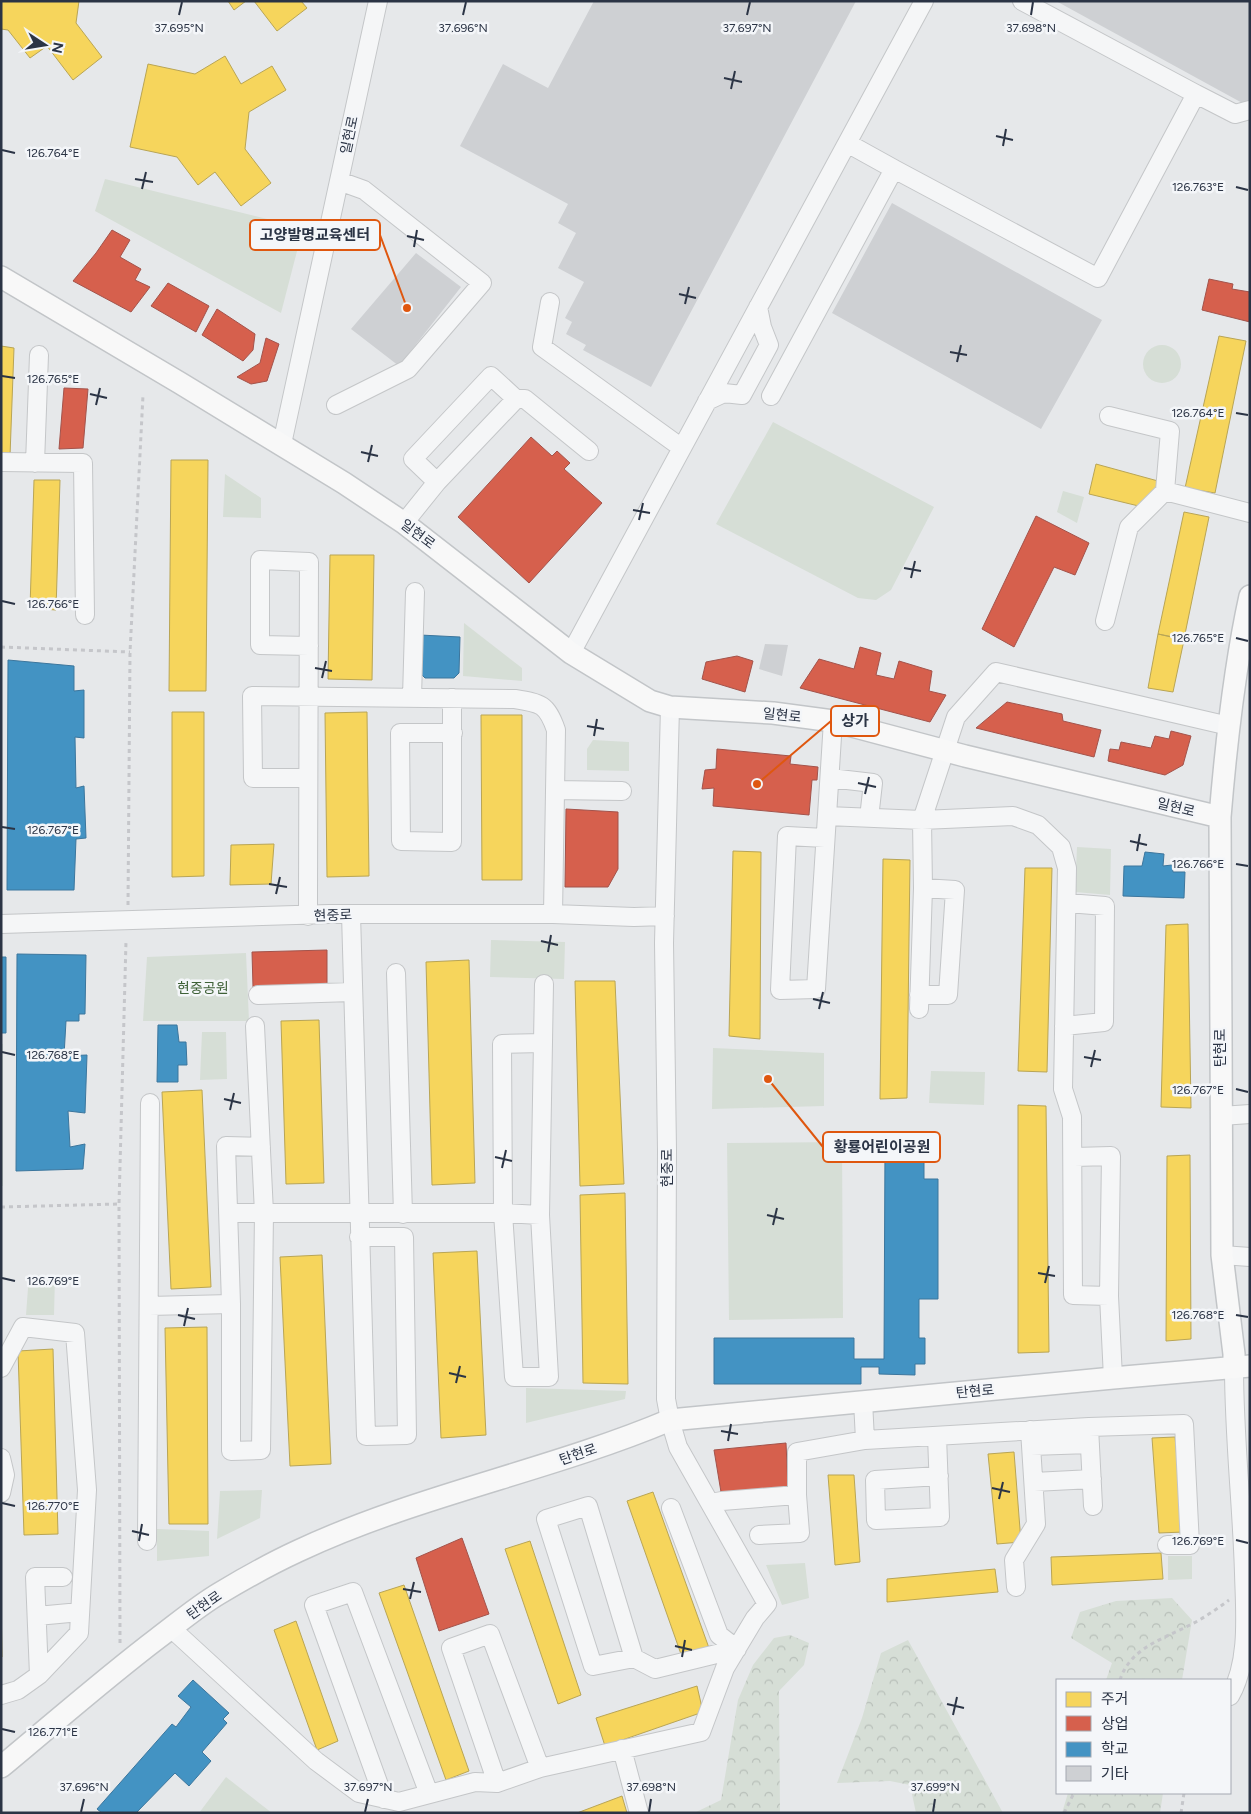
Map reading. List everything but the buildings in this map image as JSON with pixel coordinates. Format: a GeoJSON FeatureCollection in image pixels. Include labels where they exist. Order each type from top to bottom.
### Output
{"type":"FeatureCollection","features":[{"type":"Feature","properties":{"kind":"main road","name":"일현로"},"geometry":{"type":"LineString","coordinates":[[1,277],[282,444],[404,523],[571,653],[650,701],[670,707],[773,713],[833,721],[1220,818]]}},
{"type":"Feature","properties":{"kind":"main road"},"geometry":{"type":"LineString","coordinates":[[1220,818],[1229,726],[1244,666],[1250,596]]}},
{"type":"Feature","properties":{"kind":"main road","name":"탄현로"},"geometry":{"type":"LineString","coordinates":[[1,1767],[130,1659],[219,1593],[298,1551],[385,1516],[640,1433],[670,1420],[1242,1367],[1234,1354],[1222,1255],[1220,818]]}},
{"type":"Feature","properties":{"kind":"street","name":"일현로"},"geometry":{"type":"LineString","coordinates":[[282,444],[378,1]]}},
{"type":"Feature","properties":{"kind":"street"},"geometry":{"type":"LineString","coordinates":[[571,653],[924,1]]}},
{"type":"Feature","properties":{"kind":"street"},"geometry":{"type":"LineString","coordinates":[[1022,1],[1235,114],[1250,110]]}},
{"type":"Feature","properties":{"kind":"street"},"geometry":{"type":"LineString","coordinates":[[847,143],[1098,278],[1196,94]]}},
{"type":"Feature","properties":{"kind":"street"},"geometry":{"type":"LineString","coordinates":[[771,396],[894,169]]}},
{"type":"Feature","properties":{"kind":"street"},"geometry":{"type":"LineString","coordinates":[[336,405],[408,369],[482,283],[364,190],[339,181]]}},
{"type":"Feature","properties":{"kind":"street"},"geometry":{"type":"LineString","coordinates":[[550,302],[542,347],[682,448]]}},
{"type":"Feature","properties":{"kind":"street"},"geometry":{"type":"LineString","coordinates":[[707,401],[724,394],[742,394],[769,345],[762,327],[758,307]]}},
{"type":"Feature","properties":{"kind":"street"},"geometry":{"type":"LineString","coordinates":[[35,463],[39,355]]}},
{"type":"Feature","properties":{"kind":"street"},"geometry":{"type":"LineString","coordinates":[[437,482],[413,459],[491,376],[516,399],[525,399],[589,451]]}},
{"type":"Feature","properties":{"kind":"street"},"geometry":{"type":"LineString","coordinates":[[404,523],[437,482],[516,399]]}},
{"type":"Feature","properties":{"kind":"street"},"geometry":{"type":"LineString","coordinates":[[1105,621],[1129,527],[1166,491],[1170,431],[1109,416]]}},
{"type":"Feature","properties":{"kind":"street"},"geometry":{"type":"LineString","coordinates":[[1,462],[84,463],[84,615]]}},
{"type":"Feature","properties":{"kind":"street"},"geometry":{"type":"LineString","coordinates":[[1166,491],[1250,513]]}},
{"type":"Feature","properties":{"kind":"street"},"geometry":{"type":"LineString","coordinates":[[308,646],[260,645],[260,560],[309,562],[308,916]]}},
{"type":"Feature","properties":{"kind":"street"},"geometry":{"type":"LineString","coordinates":[[412,697],[415,592]]}},
{"type":"Feature","properties":{"kind":"street"},"geometry":{"type":"LineString","coordinates":[[923,888],[954,890],[948,995],[919,1002],[923,888],[922,820],[956,717],[996,672],[1229,726]]}},
{"type":"Feature","properties":{"kind":"street"},"geometry":{"type":"LineString","coordinates":[[308,778],[252,778],[252,696],[515,699],[532,702],[546,708],[551,715],[556,730],[553,914]]}},
{"type":"Feature","properties":{"kind":"street"},"geometry":{"type":"LineString","coordinates":[[452,698],[452,733],[452,842],[401,841],[400,733],[452,733]]}},
{"type":"Feature","properties":{"kind":"street","name":"현중로"},"geometry":{"type":"LineString","coordinates":[[670,707],[665,916],[667,1150],[666,1399],[678,1447],[766,1604],[736,1649]]}},
{"type":"Feature","properties":{"kind":"street"},"geometry":{"type":"LineString","coordinates":[[825,838],[787,836],[780,990],[816,989],[833,721]]}},
{"type":"Feature","properties":{"kind":"street"},"geometry":{"type":"LineString","coordinates":[[830,778],[873,783],[869,818]]}},
{"type":"Feature","properties":{"kind":"street"},"geometry":{"type":"LineString","coordinates":[[554,790],[622,791]]}},
{"type":"Feature","properties":{"kind":"street"},"geometry":{"type":"LineString","coordinates":[[827,816],[922,820],[1014,816],[1038,825],[1061,847],[1067,868],[1068,903],[1063,1089],[1072,1117],[1074,1157],[1073,1295],[1109,1296]]}},
{"type":"Feature","properties":{"kind":"street"},"geometry":{"type":"LineString","coordinates":[[1064,1026],[1104,1022],[1105,906],[1068,903]]}},
{"type":"Feature","properties":{"kind":"street"},"geometry":{"type":"LineString","coordinates":[[350,914],[358,1213],[366,1436],[407,1435],[404,1237],[359,1237]]}},
{"type":"Feature","properties":{"kind":"street","name":"현중로"},"geometry":{"type":"LineString","coordinates":[[1,924],[350,914],[665,916]]}},
{"type":"Feature","properties":{"kind":"street"},"geometry":{"type":"LineString","coordinates":[[396,973],[404,1214]]}},
{"type":"Feature","properties":{"kind":"street"},"geometry":{"type":"LineString","coordinates":[[543,1043],[502,1044],[503,1213],[514,1377],[549,1377],[540,1215],[543,1043],[544,984]]}},
{"type":"Feature","properties":{"kind":"street"},"geometry":{"type":"LineString","coordinates":[[258,995],[352,992]]}},
{"type":"Feature","properties":{"kind":"street"},"geometry":{"type":"LineString","coordinates":[[255,1026],[261,1147],[264,1213],[261,1450],[231,1451],[231,1304],[226,1146],[261,1147]]}},
{"type":"Feature","properties":{"kind":"street"},"geometry":{"type":"LineString","coordinates":[[147,1541],[150,1103]]}},
{"type":"Feature","properties":{"kind":"street"},"geometry":{"type":"LineString","coordinates":[[1220,1116],[1250,1114]]}},
{"type":"Feature","properties":{"kind":"street"},"geometry":{"type":"LineString","coordinates":[[1074,1157],[1111,1156],[1109,1296],[1113,1378]]}},
{"type":"Feature","properties":{"kind":"street"},"geometry":{"type":"LineString","coordinates":[[228,1213],[503,1213],[540,1215]]}},
{"type":"Feature","properties":{"kind":"street"},"geometry":{"type":"LineString","coordinates":[[1222,1255],[1250,1256]]}},
{"type":"Feature","properties":{"kind":"street"},"geometry":{"type":"LineString","coordinates":[[149,1306],[231,1304]]}},
{"type":"Feature","properties":{"kind":"street"},"geometry":{"type":"LineString","coordinates":[[1,1368],[23,1327],[75,1333],[87,1490],[79,1633],[39,1675],[18,1690],[1,1694]]}},
{"type":"Feature","properties":{"kind":"street","name":"탄현로"},"geometry":{"type":"LineString","coordinates":[[1231,1694],[1237,1683],[1246,1631],[1242,1367]]}},
{"type":"Feature","properties":{"kind":"street"},"geometry":{"type":"LineString","coordinates":[[863,1401],[865,1440]]}},
{"type":"Feature","properties":{"kind":"street"},"geometry":{"type":"LineString","coordinates":[[759,1535],[800,1533],[797,1496],[797,1452],[865,1440],[937,1436],[1031,1438],[1090,1435],[1184,1424],[1190,1544],[1167,1545]]}},
{"type":"Feature","properties":{"kind":"street"},"geometry":{"type":"LineString","coordinates":[[1090,1435],[1093,1506]]}},
{"type":"Feature","properties":{"kind":"street"},"geometry":{"type":"LineString","coordinates":[[937,1436],[939,1476]]}},
{"type":"Feature","properties":{"kind":"street"},"geometry":{"type":"LineString","coordinates":[[1016,1587],[1014,1560],[1036,1524],[1031,1438]]}},
{"type":"Feature","properties":{"kind":"street"},"geometry":{"type":"LineString","coordinates":[[1,1458],[5,1475],[1,1493]]}},
{"type":"Feature","properties":{"kind":"street"},"geometry":{"type":"LineString","coordinates":[[1034,1482],[1092,1479]]}},
{"type":"Feature","properties":{"kind":"street"},"geometry":{"type":"LineString","coordinates":[[710,1503],[797,1496]]}},
{"type":"Feature","properties":{"kind":"street"},"geometry":{"type":"LineString","coordinates":[[634,1658],[588,1506],[546,1519],[593,1666],[634,1658],[655,1669],[736,1649]]}},
{"type":"Feature","properties":{"kind":"street"},"geometry":{"type":"LineString","coordinates":[[671,1508],[719,1635],[736,1649]]}},
{"type":"Feature","properties":{"kind":"street"},"geometry":{"type":"LineString","coordinates":[[39,1675],[35,1577],[63,1577]]}},
{"type":"Feature","properties":{"kind":"street"},"geometry":{"type":"LineString","coordinates":[[384,1799],[314,1605],[353,1592],[429,1794]]}},
{"type":"Feature","properties":{"kind":"street"},"geometry":{"type":"LineString","coordinates":[[37,1616],[80,1612]]}},
{"type":"Feature","properties":{"kind":"street"},"geometry":{"type":"LineString","coordinates":[[171,1628],[316,1761],[359,1793],[399,1802],[475,1782],[497,1783],[540,1768],[701,1732],[725,1668],[736,1649]]}},
{"type":"Feature","properties":{"kind":"street"},"geometry":{"type":"LineString","coordinates":[[497,1783],[451,1648],[490,1634],[540,1768]]}},
{"type":"Feature","properties":{"kind":"street"},"geometry":{"type":"LineString","coordinates":[[622,1749],[639,1813]]}},
{"type":"Feature","properties":{"kind":"path"},"geometry":{"type":"LineString","coordinates":[[128,906],[130,652],[143,396]]}},
{"type":"Feature","properties":{"kind":"path"},"geometry":{"type":"LineString","coordinates":[[1,647],[130,652]]}},
{"type":"Feature","properties":{"kind":"path"},"geometry":{"type":"LineString","coordinates":[[120,1643],[119,1204],[126,941]]}},
{"type":"Feature","properties":{"kind":"path"},"geometry":{"type":"LineString","coordinates":[[1,1206],[119,1204]]}},
{"type":"Feature","properties":{"kind":"path"},"geometry":{"type":"LineString","coordinates":[[1120,1679],[1124,1668],[1144,1648],[1213,1612],[1232,1598]]}},
{"type":"Feature","properties":{"kind":"path"},"geometry":{"type":"LineString","coordinates":[[1064,1813],[1074,1794]]}},
{"type":"Feature","properties":{"kind":"path"},"geometry":{"type":"LineString","coordinates":[[1181,1813],[1184,1794]]}},
{"type":"Feature","properties":{"kind":"green space"},"geometry":{"type":"Polygon","coordinates":[[[105,179],[303,228],[281,313],[95,211],[105,179]]]}},
{"type":"Feature","properties":{"kind":"green space"},"geometry":{"type":"Polygon","coordinates":[[[1162,345],[1169,346],[1175,351],[1180,357],[1180,371],[1175,377],[1169,382],[1162,383],[1155,382],[1149,377],[1144,371],[1143,364],[1144,357],[1149,351],[1155,346],[1162,345]]]}},
{"type":"Feature","properties":{"kind":"green space"},"geometry":{"type":"Polygon","coordinates":[[[773,422],[934,507],[891,590],[876,600],[858,598],[716,524],[773,422]]]}},
{"type":"Feature","properties":{"kind":"green space"},"geometry":{"type":"Polygon","coordinates":[[[225,474],[261,498],[261,518],[223,517],[225,474]]]}},
{"type":"Feature","properties":{"kind":"green space"},"geometry":{"type":"Polygon","coordinates":[[[1063,491],[1084,497],[1077,523],[1057,512],[1063,491]]]}},
{"type":"Feature","properties":{"kind":"green space"},"geometry":{"type":"Polygon","coordinates":[[[464,623],[522,668],[522,681],[463,676],[464,623]]]}},
{"type":"Feature","properties":{"kind":"green space"},"geometry":{"type":"Polygon","coordinates":[[[593,740],[629,742],[629,771],[587,770],[587,749],[593,740]]]}},
{"type":"Feature","properties":{"kind":"green space"},"geometry":{"type":"Polygon","coordinates":[[[1077,847],[1111,849],[1110,895],[1075,892],[1077,847]]]}},
{"type":"Feature","properties":{"kind":"green space"},"geometry":{"type":"Polygon","coordinates":[[[491,940],[565,942],[564,979],[490,977],[491,940]]]}},
{"type":"Feature","properties":{"kind":"green space","name":"현중공원"},"geometry":{"type":"Polygon","coordinates":[[[246,953],[249,1021],[143,1021],[147,957],[246,953]]]}},
{"type":"Feature","properties":{"kind":"green space"},"geometry":{"type":"Polygon","coordinates":[[[202,1032],[226,1032],[227,1079],[200,1080],[202,1032]]]}},
{"type":"Feature","properties":{"kind":"green space"},"geometry":{"type":"Polygon","coordinates":[[[1,1044],[3,1044],[3,1186],[1,1186],[1,1044]]]}},
{"type":"Feature","properties":{"kind":"green space"},"geometry":{"type":"Polygon","coordinates":[[[713,1048],[824,1053],[824,1106],[712,1109],[713,1048]]]}},
{"type":"Feature","properties":{"kind":"green space"},"geometry":{"type":"Polygon","coordinates":[[[931,1071],[985,1072],[984,1105],[929,1103],[931,1071]]]}},
{"type":"Feature","properties":{"kind":"green space"},"geometry":{"type":"Polygon","coordinates":[[[842,1142],[843,1318],[729,1320],[727,1143],[842,1142]]]}},
{"type":"Feature","properties":{"kind":"green space"},"geometry":{"type":"Polygon","coordinates":[[[29,1275],[55,1276],[54,1315],[26,1315],[29,1275]]]}},
{"type":"Feature","properties":{"kind":"green space"},"geometry":{"type":"Polygon","coordinates":[[[526,1388],[626,1391],[625,1399],[526,1423],[526,1388]]]}},
{"type":"Feature","properties":{"kind":"green space"},"geometry":{"type":"Polygon","coordinates":[[[262,1490],[260,1518],[217,1539],[220,1491],[262,1490]]]}},
{"type":"Feature","properties":{"kind":"green space"},"geometry":{"type":"Polygon","coordinates":[[[157,1529],[209,1531],[209,1556],[157,1561],[157,1529]]]}},
{"type":"Feature","properties":{"kind":"green space"},"geometry":{"type":"Polygon","coordinates":[[[1168,1556],[1192,1556],[1192,1579],[1168,1580],[1168,1556]]]}},
{"type":"Feature","properties":{"kind":"green space"},"geometry":{"type":"Polygon","coordinates":[[[805,1563],[809,1598],[782,1605],[766,1565],[805,1563]]]}},
{"type":"Feature","properties":{"kind":"green space"},"geometry":{"type":"Polygon","coordinates":[[[1172,1598],[1192,1620],[1182,1679],[1106,1679],[1112,1663],[1071,1638],[1080,1612],[1116,1601],[1172,1598]]]}},
{"type":"Feature","properties":{"kind":"green space"},"geometry":{"type":"Polygon","coordinates":[[[790,1635],[809,1643],[804,1665],[779,1691],[780,1813],[694,1813],[721,1800],[738,1700],[753,1665],[774,1638],[790,1635]]]}},
{"type":"Feature","properties":{"kind":"green space"},"geometry":{"type":"Polygon","coordinates":[[[908,1640],[1003,1813],[916,1813],[910,1785],[890,1781],[837,1783],[862,1718],[881,1653],[908,1640]]]}},
{"type":"Feature","properties":{"kind":"green space"},"geometry":{"type":"Polygon","coordinates":[[[226,1777],[272,1813],[199,1813],[226,1777]]]}},
{"type":"Feature","properties":{"kind":"green space"},"geometry":{"type":"Polygon","coordinates":[[[1068,1794],[1163,1794],[1160,1813],[1062,1813],[1068,1794]]]}},
{"type":"Feature","properties":{"kind":"place","name":"고양발명교육센터"},"geometry":{"type":"Point","coordinates":[407,308]}},
{"type":"Feature","properties":{"kind":"place","name":"상가"},"geometry":{"type":"Point","coordinates":[757,784]}},
{"type":"Feature","properties":{"kind":"place","name":"황룡어린이공원"},"geometry":{"type":"Point","coordinates":[768,1079]}}]}
